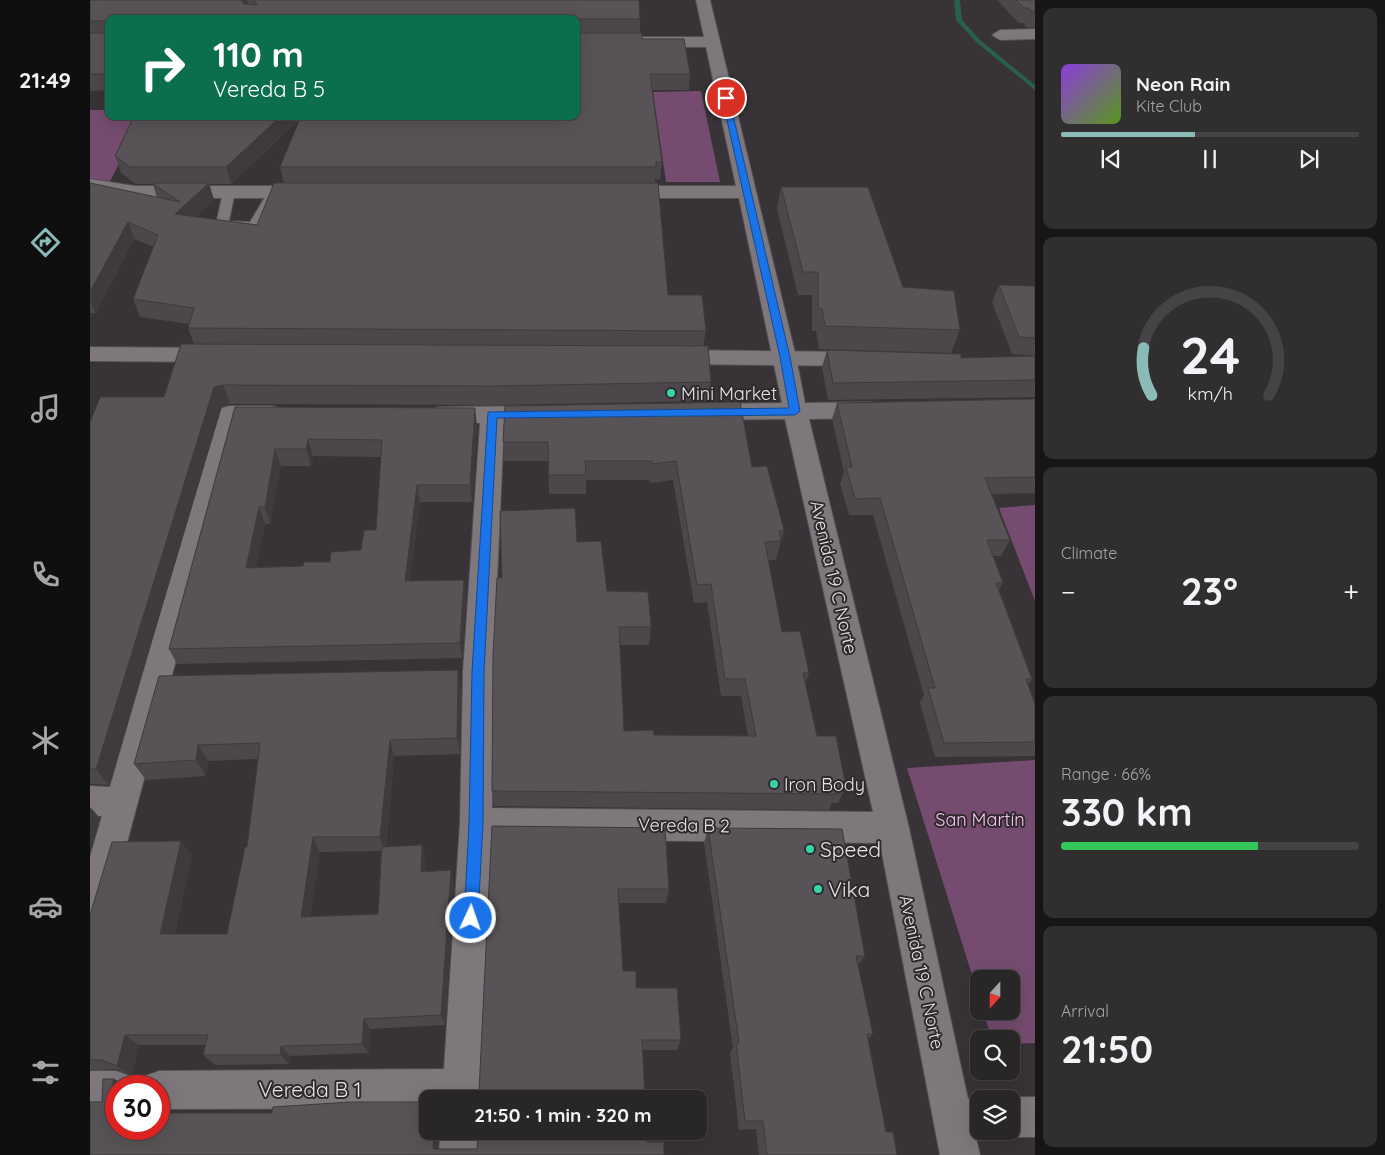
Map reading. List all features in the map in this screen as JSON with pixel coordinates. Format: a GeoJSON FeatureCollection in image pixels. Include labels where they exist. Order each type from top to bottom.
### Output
{"type":"FeatureCollection","features":[{"type":"Feature","properties":{"kind":"street","name":"Avenida 19 C Norte"},"geometry":{"type":"LineString","coordinates":[[703,0],[785,357],[795,411],[964,1131]]}},
{"type":"Feature","properties":{"kind":"street"},"geometry":{"type":"LineString","coordinates":[[1000,35],[1035,34]]}},
{"type":"Feature","properties":{"kind":"street"},"geometry":{"type":"LineString","coordinates":[[580,42],[713,42]]}},
{"type":"Feature","properties":{"kind":"street"},"geometry":{"type":"LineString","coordinates":[[90,185],[135,192],[323,192]]}},
{"type":"Feature","properties":{"kind":"street"},"geometry":{"type":"LineString","coordinates":[[599,192],[747,192]]}},
{"type":"Feature","properties":{"kind":"street"},"geometry":{"type":"LineString","coordinates":[[90,354],[239,355]]}},
{"type":"Feature","properties":{"kind":"street"},"geometry":{"type":"LineString","coordinates":[[646,357],[785,357],[885,360]]}},
{"type":"Feature","properties":{"kind":"street"},"geometry":{"type":"LineString","coordinates":[[678,413],[891,409]]}},
{"type":"Feature","properties":{"kind":"street"},"geometry":{"type":"LineString","coordinates":[[90,917],[105,802],[155,679],[230,414],[298,414]]}},
{"type":"Feature","properties":{"kind":"street"},"geometry":{"type":"LineString","coordinates":[[414,415],[560,414]]}},
{"type":"Feature","properties":{"kind":"street"},"geometry":{"type":"LineString","coordinates":[[462,1090],[476,823],[463,672],[492,415]]}},
{"type":"Feature","properties":{"kind":"street"},"geometry":{"type":"LineString","coordinates":[[155,679],[184,678]]}},
{"type":"Feature","properties":{"kind":"street","name":"Vereda B 2"},"geometry":{"type":"LineString","coordinates":[[476,823],[893,828]]}},
{"type":"Feature","properties":{"kind":"street"},"geometry":{"type":"LineString","coordinates":[[90,1090],[105,1090]]}},
{"type":"Feature","properties":{"kind":"street","name":"Vereda B 1"},"geometry":{"type":"LineString","coordinates":[[170,1090],[419,1093]]}},
{"type":"Feature","properties":{"kind":"street"},"geometry":{"type":"LineString","coordinates":[[1020,1118],[1035,1117]]}},
{"type":"Feature","properties":{"kind":"street"},"geometry":{"type":"LineString","coordinates":[[459,1155],[460,1140]]}},
{"type":"Feature","properties":{"kind":"lane"},"geometry":{"type":"LineString","coordinates":[[229,192],[222,224],[254,226],[273,192]]}},
{"type":"Feature","properties":{"kind":"green space"},"geometry":{"type":"Polygon","coordinates":[[[701,91],[720,182],[666,182],[653,92],[701,91]]]}},
{"type":"Feature","properties":{"kind":"green space"},"geometry":{"type":"Polygon","coordinates":[[[90,110],[105,110],[105,120],[142,120],[110,181],[90,179],[90,110]]]}},
{"type":"Feature","properties":{"kind":"green space"},"geometry":{"type":"Polygon","coordinates":[[[1035,505],[1035,601],[999,508],[1035,505]]]}},
{"type":"Feature","properties":{"kind":"green space","name":"San Martín"},"geometry":{"type":"Polygon","coordinates":[[[1035,760],[1035,1043],[1020,1044],[1020,1030],[989,1030],[986,1020],[1020,1020],[1020,970],[971,970],[907,768],[1035,760]]]}},
{"type":"Feature","properties":{"kind":"building"},"geometry":{"type":"Polygon","coordinates":[[[90,0],[241,0],[244,4],[257,5],[254,0],[639,0],[640,19],[580,19],[580,15],[105,15],[105,21],[90,21],[90,0]]]}},
{"type":"Feature","properties":{"kind":"building"},"geometry":{"type":"Polygon","coordinates":[[[1016,0],[1035,0],[1035,12],[1032,12],[1029,8],[1024,8],[1016,0]]]}},
{"type":"Feature","properties":{"kind":"building"},"geometry":{"type":"Polygon","coordinates":[[[90,33],[105,33],[105,74],[90,74],[90,33]]]}},
{"type":"Feature","properties":{"kind":"building"},"geometry":{"type":"Polygon","coordinates":[[[580,33],[642,33],[642,39],[684,39],[690,74],[650,74],[662,162],[656,162],[656,167],[280,167],[299,120],[580,120],[580,33]]]}},
{"type":"Feature","properties":{"kind":"building"},"geometry":{"type":"Polygon","coordinates":[[[132,120],[277,120],[226,167],[130,167],[115,156],[132,120]]]}},
{"type":"Feature","properties":{"kind":"building"},"geometry":{"type":"Polygon","coordinates":[[[90,183],[180,202],[152,183],[209,183],[175,214],[257,225],[274,183],[658,183],[668,295],[702,295],[706,331],[188,328],[194,308],[133,299],[158,235],[128,222],[90,292],[90,183]]]}},
{"type":"Feature","properties":{"kind":"building"},"geometry":{"type":"Polygon","coordinates":[[[781,187],[868,187],[903,287],[954,291],[960,330],[825,326],[822,309],[818,308],[818,272],[803,272],[781,187]]]}},
{"type":"Feature","properties":{"kind":"building"},"geometry":{"type":"Polygon","coordinates":[[[999,285],[1035,286],[1035,338],[1019,337],[999,285]]]}},
{"type":"Feature","properties":{"kind":"building"},"geometry":{"type":"Polygon","coordinates":[[[181,344],[708,346],[711,382],[491,386],[223,385],[214,387],[96,769],[90,769],[90,422],[100,397],[164,397],[181,344]]]}},
{"type":"Feature","properties":{"kind":"building"},"geometry":{"type":"Polygon","coordinates":[[[827,350],[961,354],[961,358],[1035,356],[1035,380],[833,383],[827,350]]]}},
{"type":"Feature","properties":{"kind":"building"},"geometry":{"type":"Polygon","coordinates":[[[1035,399],[1035,477],[985,478],[1010,540],[987,540],[1003,583],[996,583],[1032,679],[1026,679],[1035,704],[1035,742],[944,743],[928,688],[935,688],[880,498],[855,499],[846,467],[852,467],[837,403],[1035,399]]]}},
{"type":"Feature","properties":{"kind":"building"},"geometry":{"type":"Polygon","coordinates":[[[740,402],[752,467],[767,466],[784,530],[779,531],[781,541],[765,542],[782,632],[800,631],[809,673],[803,673],[817,736],[836,736],[846,787],[835,787],[836,794],[492,791],[493,655],[497,578],[502,578],[500,511],[575,508],[577,542],[601,541],[607,591],[648,592],[651,627],[619,627],[624,731],[653,730],[654,735],[756,736],[745,679],[725,679],[711,584],[697,585],[676,461],[652,464],[652,461],[585,461],[586,475],[549,475],[548,442],[503,442],[505,406],[740,402]]]}},
{"type":"Feature","properties":{"kind":"building"},"geometry":{"type":"Polygon","coordinates":[[[235,407],[475,408],[470,485],[417,485],[405,581],[464,580],[460,643],[169,649],[235,407]],[[308,439],[306,449],[275,449],[265,507],[259,507],[246,568],[303,566],[304,562],[330,562],[331,552],[361,550],[364,530],[376,530],[382,440],[308,439]]]}},
{"type":"Feature","properties":{"kind":"building"},"geometry":{"type":"Polygon","coordinates":[[[458,670],[457,738],[390,740],[380,837],[313,837],[301,917],[378,914],[382,847],[422,845],[421,872],[451,870],[441,1015],[364,1019],[362,1044],[281,1046],[280,1055],[203,1055],[208,1035],[125,1035],[117,1066],[101,1060],[90,1060],[90,915],[112,842],[181,841],[160,934],[227,934],[245,847],[247,847],[260,743],[198,745],[196,760],[134,764],[159,676],[458,670]]]}},
{"type":"Feature","properties":{"kind":"building"},"geometry":{"type":"Polygon","coordinates":[[[492,826],[665,828],[669,889],[618,889],[623,971],[636,971],[636,988],[677,988],[681,1040],[642,1040],[645,1090],[479,1090],[492,826]]]}},
{"type":"Feature","properties":{"kind":"building"},"geometry":{"type":"Polygon","coordinates":[[[708,828],[842,829],[865,956],[856,956],[873,1034],[867,1034],[886,1132],[893,1132],[897,1155],[767,1155],[763,1121],[745,1121],[736,1043],[739,1042],[708,828]]]}},
{"type":"Feature","properties":{"kind":"building"},"geometry":{"type":"Polygon","coordinates":[[[103,1079],[105,1079],[105,1140],[170,1140],[170,1113],[272,1113],[273,1107],[350,1102],[419,1102],[419,1140],[434,1140],[433,1149],[477,1149],[478,1140],[647,1140],[647,1142],[664,1142],[664,1155],[90,1155],[90,1102],[102,1102],[103,1079]]]}},
{"type":"Feature","properties":{"kind":"waterway"},"geometry":{"type":"LineString","coordinates":[[957,0],[959,20],[978,41],[1035,88]]}},
{"type":"Feature","properties":{"kind":"place","name":"Mini Market"},"geometry":{"type":"Point","coordinates":[671,393]}},
{"type":"Feature","properties":{"kind":"place","name":"Iron Body"},"geometry":{"type":"Point","coordinates":[774,784]}},
{"type":"Feature","properties":{"kind":"place","name":"Speed"},"geometry":{"type":"Point","coordinates":[810,849]}},
{"type":"Feature","properties":{"kind":"place","name":"Vika"},"geometry":{"type":"Point","coordinates":[818,889]}},
{"type":"Feature","properties":{"kind":"route"},"geometry":{"type":"LineString","coordinates":[[471,918],[476,823],[478,672],[492,415],[795,411],[785,357],[726,98]]}}]}
